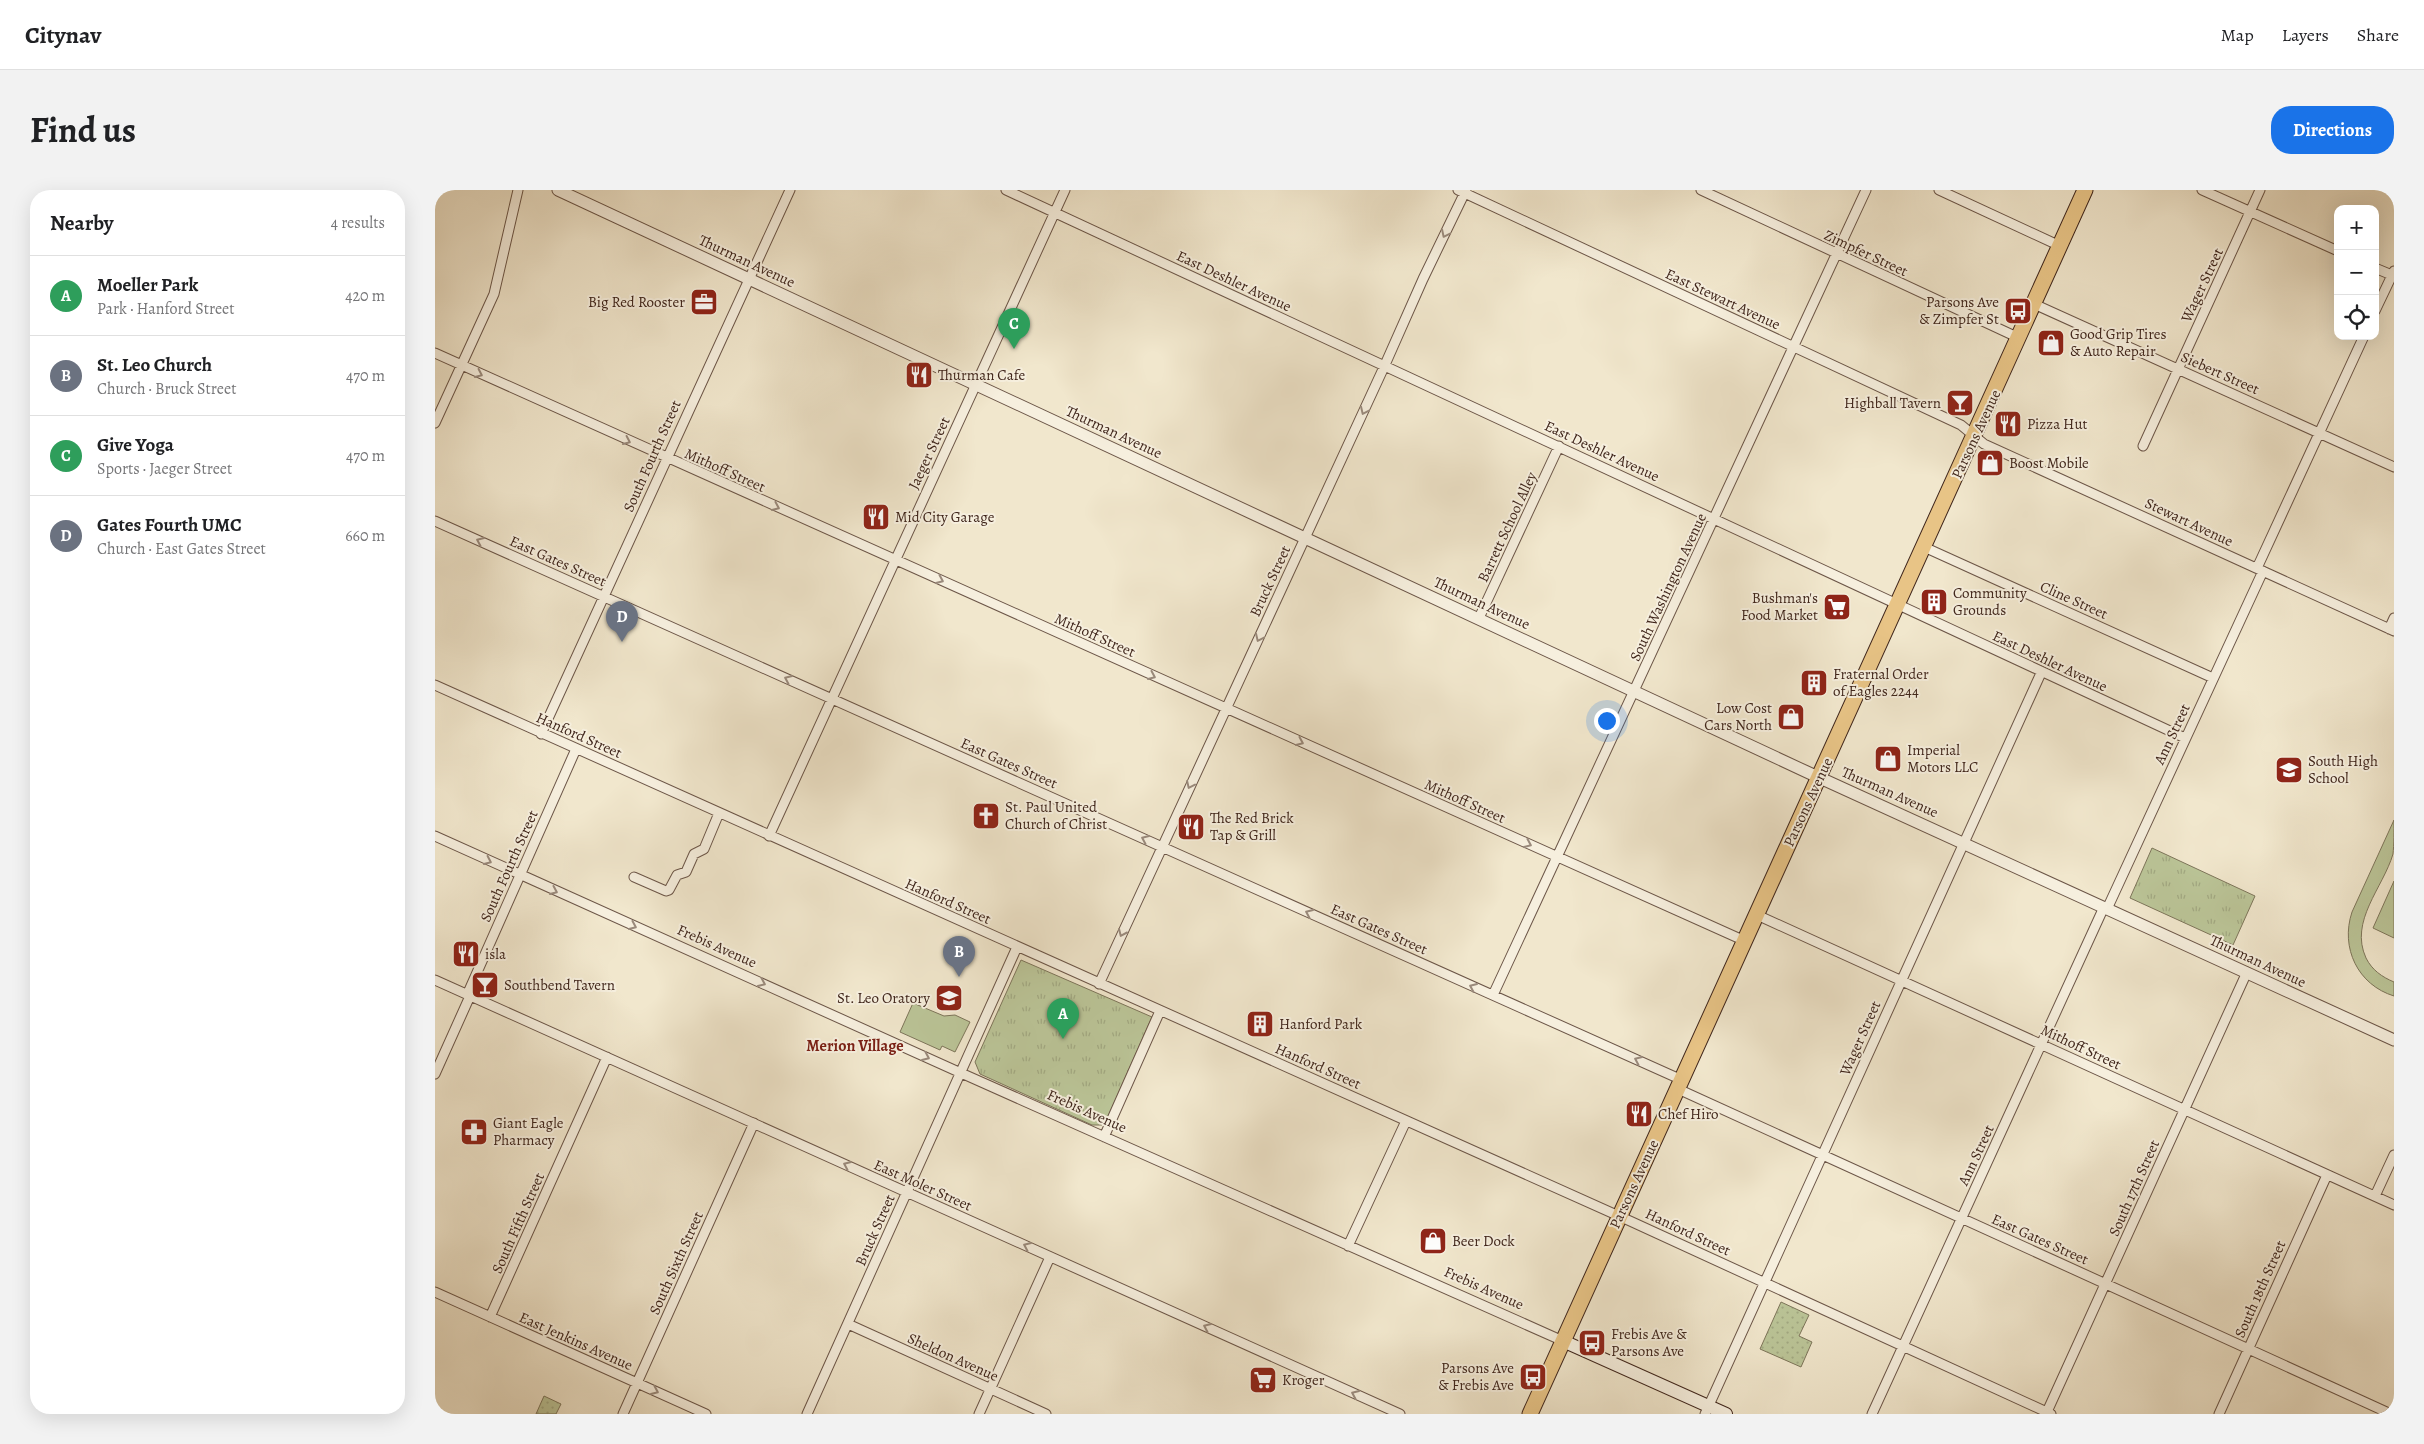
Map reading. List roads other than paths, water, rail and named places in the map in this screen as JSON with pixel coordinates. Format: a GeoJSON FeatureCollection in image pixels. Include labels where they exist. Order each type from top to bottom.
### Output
{"type":"FeatureCollection","features":[{"type":"Feature","properties":{"kind":"main road","name":"Parsons Avenue"},"geometry":{"type":"LineString","coordinates":[[1530,1414],[2035,304],[2085,190]]}},
{"type":"Feature","properties":{"kind":"main road","name":"Frebis Avenue"},"geometry":{"type":"LineString","coordinates":[[1563,1341],[1706,1410],[1726,1414]]}},
{"type":"Feature","properties":{"kind":"street"},"geometry":{"type":"LineString","coordinates":[[435,423],[494,294],[518,190]]}},
{"type":"Feature","properties":{"kind":"street","name":"Thurman Avenue"},"geometry":{"type":"LineString","coordinates":[[558,190],[1820,777],[2394,1040]]}},
{"type":"Feature","properties":{"kind":"street","name":"South Fourth Street"},"geometry":{"type":"LineString","coordinates":[[541,734],[790,190]]}},
{"type":"Feature","properties":{"kind":"street","name":"East Deshler Avenue"},"geometry":{"type":"LineString","coordinates":[[1006,190],[2185,738]]}},
{"type":"Feature","properties":{"kind":"street","name":"Jaeger Street"},"geometry":{"type":"LineString","coordinates":[[769,836],[1065,190]]}},
{"type":"Feature","properties":{"kind":"street","name":"Zimpfer Street"},"geometry":{"type":"LineString","coordinates":[[1701,190],[1836,255],[2019,338]]}},
{"type":"Feature","properties":{"kind":"street","name":"South Washington Avenue"},"geometry":{"type":"LineString","coordinates":[[1493,995],[1556,856],[1715,520],[1866,190]]}},
{"type":"Feature","properties":{"kind":"street"},"geometry":{"type":"LineString","coordinates":[[1939,190],[2060,246]]}},
{"type":"Feature","properties":{"kind":"street"},"geometry":{"type":"LineString","coordinates":[[2202,190],[2336,250]]}},
{"type":"Feature","properties":{"kind":"street","name":"Wager Street"},"geometry":{"type":"LineString","coordinates":[[2143,446],[2260,190]]}},
{"type":"Feature","properties":{"kind":"street","name":"East Stewart Avenue"},"geometry":{"type":"LineString","coordinates":[[1463,191],[1961,425],[1975,435]]}},
{"type":"Feature","properties":{"kind":"street","name":"Bruck Street"},"geometry":{"type":"LineString","coordinates":[[1099,984],[1161,846],[1384,367],[1463,191]]}},
{"type":"Feature","properties":{"kind":"street"},"geometry":{"type":"LineString","coordinates":[[2379,269],[2393,274],[2379,303]]}},
{"type":"Feature","properties":{"kind":"street","name":"Siebert Street"},"geometry":{"type":"LineString","coordinates":[[2035,304],[2394,467]]}},
{"type":"Feature","properties":{"kind":"street","name":"Ann Street"},"geometry":{"type":"LineString","coordinates":[[1872,1414],[2213,678],[2362,340]]}},
{"type":"Feature","properties":{"kind":"street","name":"Mithoff Street"},"geometry":{"type":"LineString","coordinates":[[435,353],[666,459],[1745,941]]}},
{"type":"Feature","properties":{"kind":"street","name":"Stewart Avenue"},"geometry":{"type":"LineString","coordinates":[[1975,435],[1984,444],[2392,630]]}},
{"type":"Feature","properties":{"kind":"street","name":"Barrett School Alley"},"geometry":{"type":"LineString","coordinates":[[1479,618],[1559,446]]}},
{"type":"Feature","properties":{"kind":"street","name":"East Gates Street"},"geometry":{"type":"LineString","coordinates":[[435,520],[1493,995],[1680,1084],[1822,1155],[2391,1414]]}},
{"type":"Feature","properties":{"kind":"street","name":"Cline Street"},"geometry":{"type":"LineString","coordinates":[[1924,547],[2213,678]]}},
{"type":"Feature","properties":{"kind":"street"},"geometry":{"type":"LineString","coordinates":[[2392,630],[2394,618]]}},
{"type":"Feature","properties":{"kind":"street","name":"Wager Street"},"geometry":{"type":"LineString","coordinates":[[1706,1410],[2041,672]]}},
{"type":"Feature","properties":{"kind":"street","name":"Hanford Street"},"geometry":{"type":"LineString","coordinates":[[435,686],[1619,1216],[2048,1413]]}},
{"type":"Feature","properties":{"kind":"street","name":"South Fourth Street"},"geometry":{"type":"LineString","coordinates":[[435,1074],[519,875],[576,749]]}},
{"type":"Feature","properties":{"kind":"street"},"geometry":{"type":"LineString","coordinates":[[633,877],[666,891],[669,890],[677,875],[686,872],[694,854],[704,849],[719,814]]}},
{"type":"Feature","properties":{"kind":"street","name":"Frebis Avenue"},"geometry":{"type":"LineString","coordinates":[[435,836],[1563,1341]]}},
{"type":"Feature","properties":{"kind":"street","name":"Mithoff Street"},"geometry":{"type":"LineString","coordinates":[[1757,915],[2394,1205]]}},
{"type":"Feature","properties":{"kind":"street","name":"Bruck Street"},"geometry":{"type":"LineString","coordinates":[[807,1414],[1017,947]]}},
{"type":"Feature","properties":{"kind":"street","name":"South 17th Street"},"geometry":{"type":"LineString","coordinates":[[2048,1413],[2247,972]]}},
{"type":"Feature","properties":{"kind":"street","name":"East Moler Street"},"geometry":{"type":"LineString","coordinates":[[435,980],[1400,1414]]}},
{"type":"Feature","properties":{"kind":"street"},"geometry":{"type":"LineString","coordinates":[[1105,1137],[1160,1011]]}},
{"type":"Feature","properties":{"kind":"street","name":"South Fifth Street"},"geometry":{"type":"LineString","coordinates":[[490,1317],[607,1057]]}},
{"type":"Feature","properties":{"kind":"street"},"geometry":{"type":"LineString","coordinates":[[1348,1246],[1405,1121]]}},
{"type":"Feature","properties":{"kind":"street","name":"South Sixth Street"},"geometry":{"type":"LineString","coordinates":[[623,1414],[754,1124]]}},
{"type":"Feature","properties":{"kind":"street"},"geometry":{"type":"LineString","coordinates":[[2375,1196],[2394,1155]]}},
{"type":"Feature","properties":{"kind":"street","name":"South 18th Street"},"geometry":{"type":"LineString","coordinates":[[2219,1414],[2327,1175]]}},
{"type":"Feature","properties":{"kind":"street"},"geometry":{"type":"LineString","coordinates":[[979,1414],[1050,1257]]}},
{"type":"Feature","properties":{"kind":"street","name":"East Jenkins Avenue"},"geometry":{"type":"LineString","coordinates":[[435,1292],[706,1414]]}},
{"type":"Feature","properties":{"kind":"street","name":"Sheldon Avenue"},"geometry":{"type":"LineString","coordinates":[[848,1324],[1046,1414]]}},
{"type":"Feature","properties":{"kind":"place","name":"Big Red Rooster"},"geometry":{"type":"Point","coordinates":[704,302]}},
{"type":"Feature","properties":{"kind":"place","name":"Parsons Ave & Zimpfer St"},"geometry":{"type":"Point","coordinates":[2018,311]}},
{"type":"Feature","properties":{"kind":"place","name":"Good Grip Tires & Auto Repair"},"geometry":{"type":"Point","coordinates":[2051,343]}},
{"type":"Feature","properties":{"kind":"place","name":"Give Yoga"},"geometry":{"type":"Point","coordinates":[1014,349]}},
{"type":"Feature","properties":{"kind":"place","name":"Thurman Cafe"},"geometry":{"type":"Point","coordinates":[919,375]}},
{"type":"Feature","properties":{"kind":"place","name":"Highball Tavern"},"geometry":{"type":"Point","coordinates":[1960,403]}},
{"type":"Feature","properties":{"kind":"place","name":"Pizza Hut"},"geometry":{"type":"Point","coordinates":[2008,424]}},
{"type":"Feature","properties":{"kind":"place","name":"Boost Mobile"},"geometry":{"type":"Point","coordinates":[1990,463]}},
{"type":"Feature","properties":{"kind":"place","name":"Mid City Garage"},"geometry":{"type":"Point","coordinates":[876,517]}},
{"type":"Feature","properties":{"kind":"place","name":"Community Grounds"},"geometry":{"type":"Point","coordinates":[1934,602]}},
{"type":"Feature","properties":{"kind":"place","name":"Bushman's Food Market"},"geometry":{"type":"Point","coordinates":[1837,607]}},
{"type":"Feature","properties":{"kind":"place","name":"Gates Fourth UMC"},"geometry":{"type":"Point","coordinates":[622,642]}},
{"type":"Feature","properties":{"kind":"place","name":"Fraternal Order of Eagles 2244"},"geometry":{"type":"Point","coordinates":[1814,683]}},
{"type":"Feature","properties":{"kind":"place","name":"Low Cost Cars North"},"geometry":{"type":"Point","coordinates":[1791,717]}},
{"type":"Feature","properties":{"kind":"place","name":"Imperial Motors LLC"},"geometry":{"type":"Point","coordinates":[1888,759]}},
{"type":"Feature","properties":{"kind":"place","name":"South High School"},"geometry":{"type":"Point","coordinates":[2289,770]}},
{"type":"Feature","properties":{"kind":"place","name":"St. Paul United Church of Christ"},"geometry":{"type":"Point","coordinates":[986,816]}},
{"type":"Feature","properties":{"kind":"place","name":"The Red Brick Tap & Grill"},"geometry":{"type":"Point","coordinates":[1191,827]}},
{"type":"Feature","properties":{"kind":"place","name":"isla"},"geometry":{"type":"Point","coordinates":[466,954]}},
{"type":"Feature","properties":{"kind":"place","name":"St. Leo Church"},"geometry":{"type":"Point","coordinates":[959,977]}},
{"type":"Feature","properties":{"kind":"place","name":"Southbend Tavern"},"geometry":{"type":"Point","coordinates":[485,985]}},
{"type":"Feature","properties":{"kind":"place","name":"St. Leo Oratory"},"geometry":{"type":"Point","coordinates":[949,998]}},
{"type":"Feature","properties":{"kind":"place","name":"Hanford Park"},"geometry":{"type":"Point","coordinates":[1260,1024]}},
{"type":"Feature","properties":{"kind":"place","name":"Moeller Park"},"geometry":{"type":"Point","coordinates":[1063,1039]}},
{"type":"Feature","properties":{"kind":"place","name":"Chef Hiro"},"geometry":{"type":"Point","coordinates":[1639,1114]}},
{"type":"Feature","properties":{"kind":"place","name":"Giant Eagle Pharmacy"},"geometry":{"type":"Point","coordinates":[474,1132]}},
{"type":"Feature","properties":{"kind":"place","name":"Beer Dock"},"geometry":{"type":"Point","coordinates":[1433,1241]}},
{"type":"Feature","properties":{"kind":"place","name":"Frebis Ave & Parsons Ave"},"geometry":{"type":"Point","coordinates":[1592,1343]}},
{"type":"Feature","properties":{"kind":"place","name":"Parsons Ave & Frebis Ave"},"geometry":{"type":"Point","coordinates":[1533,1377]}},
{"type":"Feature","properties":{"kind":"place","name":"Kroger"},"geometry":{"type":"Point","coordinates":[1263,1380]}},
{"type":"Feature","properties":{"kind":"district","name":"Merion Village"},"geometry":{"type":"Point","coordinates":[855,1045]}}]}
